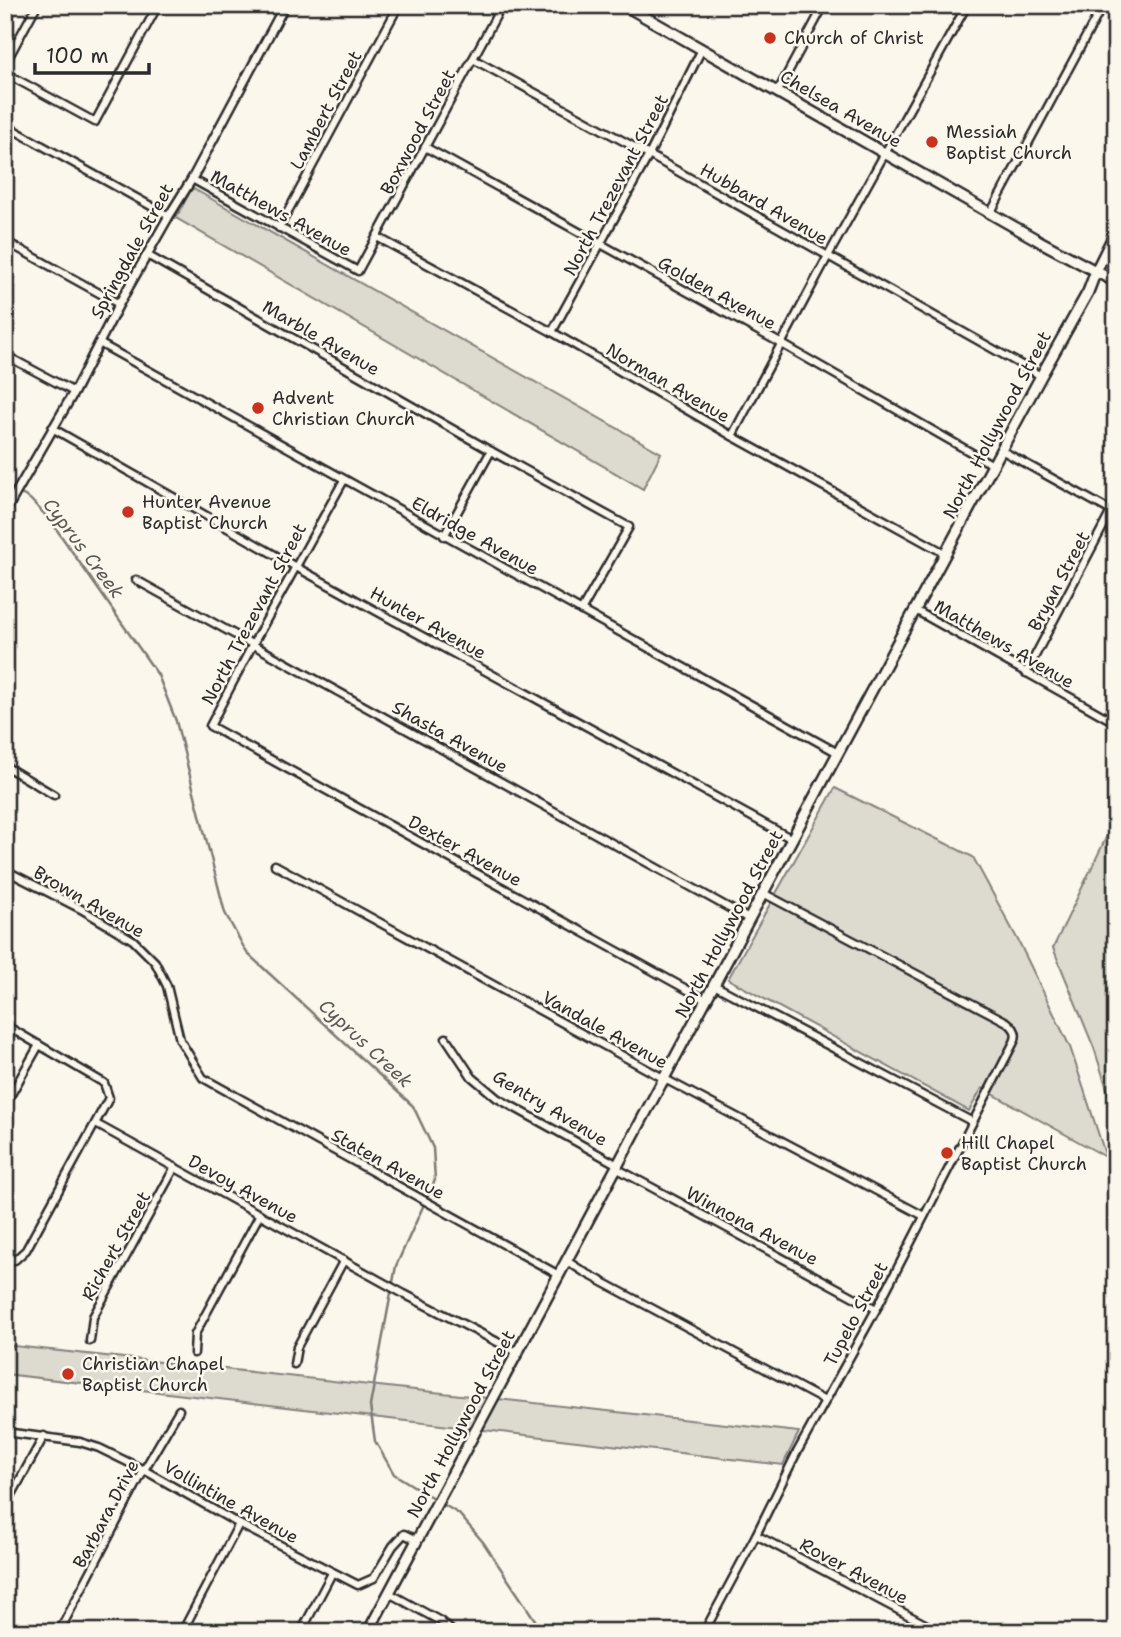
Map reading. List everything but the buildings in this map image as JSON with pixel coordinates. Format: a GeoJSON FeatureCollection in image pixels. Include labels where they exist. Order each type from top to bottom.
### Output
{"type":"FeatureCollection","features":[{"type":"Feature","properties":{"kind":"main road","name":"Chelsea Avenue"},"geometry":{"type":"LineString","coordinates":[[624,5],[1116,282]]}},
{"type":"Feature","properties":{"kind":"main road","name":"North Hollywood Street"},"geometry":{"type":"LineString","coordinates":[[368,1632],[1088,292],[1116,231]]}},
{"type":"Feature","properties":{"kind":"street"},"geometry":{"type":"LineString","coordinates":[[5,64],[37,5]]}},
{"type":"Feature","properties":{"kind":"street"},"geometry":{"type":"LineString","coordinates":[[5,73],[95,122],[158,5]]}},
{"type":"Feature","properties":{"kind":"street","name":"Springdale Street"},"geometry":{"type":"LineString","coordinates":[[5,512],[74,392],[147,254],[192,179],[285,5]]}},
{"type":"Feature","properties":{"kind":"street","name":"Lambert Street"},"geometry":{"type":"LineString","coordinates":[[279,228],[398,5]]}},
{"type":"Feature","properties":{"kind":"street","name":"Boxwood Street"},"geometry":{"type":"LineString","coordinates":[[358,271],[502,5]]}},
{"type":"Feature","properties":{"kind":"street"},"geometry":{"type":"LineString","coordinates":[[778,91],[824,5]]}},
{"type":"Feature","properties":{"kind":"street"},"geometry":{"type":"LineString","coordinates":[[732,436],[967,5]]}},
{"type":"Feature","properties":{"kind":"street"},"geometry":{"type":"LineString","coordinates":[[991,212],[1103,5]]}},
{"type":"Feature","properties":{"kind":"street","name":"North Trezevant Street"},"geometry":{"type":"LineString","coordinates":[[552,332],[649,155],[702,49]]}},
{"type":"Feature","properties":{"kind":"street","name":"Hubbard Avenue"},"geometry":{"type":"LineString","coordinates":[[473,59],[1041,376]]}},
{"type":"Feature","properties":{"kind":"street"},"geometry":{"type":"LineString","coordinates":[[5,125],[169,216]]}},
{"type":"Feature","properties":{"kind":"street","name":"Golden Avenue"},"geometry":{"type":"LineString","coordinates":[[425,147],[782,344],[993,465]]}},
{"type":"Feature","properties":{"kind":"street","name":"Matthews Avenue"},"geometry":{"type":"LineString","coordinates":[[192,179],[358,271]]}},
{"type":"Feature","properties":{"kind":"street","name":"Norman Avenue"},"geometry":{"type":"LineString","coordinates":[[377,237],[552,332],[732,436],[946,554]]}},
{"type":"Feature","properties":{"kind":"street"},"geometry":{"type":"LineString","coordinates":[[5,241],[119,304]]}},
{"type":"Feature","properties":{"kind":"street","name":"Marble Avenue"},"geometry":{"type":"LineString","coordinates":[[147,254],[629,527],[581,611]]}},
{"type":"Feature","properties":{"kind":"street","name":"Eldridge Avenue"},"geometry":{"type":"LineString","coordinates":[[99,343],[838,753]]}},
{"type":"Feature","properties":{"kind":"street"},"geometry":{"type":"LineString","coordinates":[[5,355],[74,392]]}},
{"type":"Feature","properties":{"kind":"street","name":"Hunter Avenue"},"geometry":{"type":"LineString","coordinates":[[52,428],[296,567],[792,839]]}},
{"type":"Feature","properties":{"kind":"street"},"geometry":{"type":"LineString","coordinates":[[1001,450],[1111,511]]}},
{"type":"Feature","properties":{"kind":"street"},"geometry":{"type":"LineString","coordinates":[[444,536],[491,451]]}},
{"type":"Feature","properties":{"kind":"street","name":"North Trezevant Street"},"geometry":{"type":"LineString","coordinates":[[210,726],[344,480]]}},
{"type":"Feature","properties":{"kind":"street","name":"Bryan Street"},"geometry":{"type":"LineString","coordinates":[[1026,673],[1116,502]]}},
{"type":"Feature","properties":{"kind":"street","name":"Shasta Avenue"},"geometry":{"type":"LineString","coordinates":[[136,580],[749,919]]}},
{"type":"Feature","properties":{"kind":"street","name":"Matthews Avenue"},"geometry":{"type":"LineString","coordinates":[[915,610],[1116,723]]}},
{"type":"Feature","properties":{"kind":"street","name":"Dexter Avenue"},"geometry":{"type":"LineString","coordinates":[[210,726],[706,1000]]}},
{"type":"Feature","properties":{"kind":"street"},"geometry":{"type":"LineString","coordinates":[[5,766],[54,795]]}},
{"type":"Feature","properties":{"kind":"street","name":"Vandale Avenue"},"geometry":{"type":"LineString","coordinates":[[275,865],[663,1079],[924,1216]]}},
{"type":"Feature","properties":{"kind":"street","name":"Brown Avenue"},"geometry":{"type":"LineString","coordinates":[[5,870],[123,933],[148,954],[167,986],[180,1040],[203,1078]]}},
{"type":"Feature","properties":{"kind":"street","name":"Tupelo Street"},"geometry":{"type":"LineString","coordinates":[[706,1629],[876,1309],[1016,1035],[1014,1028],[1000,1018],[763,893]]}},
{"type":"Feature","properties":{"kind":"street"},"geometry":{"type":"LineString","coordinates":[[714,985],[971,1121]]}},
{"type":"Feature","properties":{"kind":"street"},"geometry":{"type":"LineString","coordinates":[[5,1026],[104,1083],[109,1098],[26,1251],[15,1260],[5,1260]]}},
{"type":"Feature","properties":{"kind":"street","name":"Gentry Avenue"},"geometry":{"type":"LineString","coordinates":[[446,1038],[472,1077],[497,1098],[617,1167]]}},
{"type":"Feature","properties":{"kind":"street"},"geometry":{"type":"LineString","coordinates":[[5,1105],[39,1045]]}},
{"type":"Feature","properties":{"kind":"street","name":"Staten Avenue"},"geometry":{"type":"LineString","coordinates":[[203,1078],[559,1275]]}},
{"type":"Feature","properties":{"kind":"street","name":"Devoy Avenue"},"geometry":{"type":"LineString","coordinates":[[96,1124],[404,1294],[517,1352]]}},
{"type":"Feature","properties":{"kind":"street","name":"Richert Street"},"geometry":{"type":"LineString","coordinates":[[90,1341],[93,1317],[175,1167]]}},
{"type":"Feature","properties":{"kind":"street","name":"Winnona Avenue"},"geometry":{"type":"LineString","coordinates":[[617,1167],[876,1309]]}},
{"type":"Feature","properties":{"kind":"street"},"geometry":{"type":"LineString","coordinates":[[194,1353],[195,1334],[260,1214]]}},
{"type":"Feature","properties":{"kind":"street"},"geometry":{"type":"LineString","coordinates":[[294,1363],[297,1348],[344,1260]]}},
{"type":"Feature","properties":{"kind":"street"},"geometry":{"type":"LineString","coordinates":[[567,1261],[825,1401]]}},
{"type":"Feature","properties":{"kind":"street","name":"Barbara Drive"},"geometry":{"type":"LineString","coordinates":[[59,1632],[179,1410]]}},
{"type":"Feature","properties":{"kind":"street","name":"Vollintine Avenue"},"geometry":{"type":"LineString","coordinates":[[5,1432],[80,1442],[99,1448],[358,1586],[374,1578],[393,1546],[404,1534],[416,1540]]}},
{"type":"Feature","properties":{"kind":"street"},"geometry":{"type":"LineString","coordinates":[[5,1507],[44,1436]]}},
{"type":"Feature","properties":{"kind":"street"},"geometry":{"type":"LineString","coordinates":[[182,1632],[239,1524]]}},
{"type":"Feature","properties":{"kind":"street","name":"Rover Avenue"},"geometry":{"type":"LineString","coordinates":[[756,1535],[940,1632]]}},
{"type":"Feature","properties":{"kind":"street"},"geometry":{"type":"LineString","coordinates":[[301,1632],[332,1573]]}},
{"type":"Feature","properties":{"kind":"street"},"geometry":{"type":"LineString","coordinates":[[389,1593],[440,1620],[453,1632]]}},
{"type":"Feature","properties":{"kind":"street"},"geometry":{"type":"LineString","coordinates":[[706,1629],[717,1632]]}},
{"type":"Feature","properties":{"kind":"shaded area"},"geometry":{"type":"Polygon","coordinates":[[[192,188],[661,453],[643,489],[176,218],[192,188]]]}},
{"type":"Feature","properties":{"kind":"shaded area"},"geometry":{"type":"Polygon","coordinates":[[[835,788],[973,857],[1019,942],[1070,1047],[1106,1157],[982,1088],[969,1111],[728,979],[835,788]]]}},
{"type":"Feature","properties":{"kind":"shaded area"},"geometry":{"type":"Polygon","coordinates":[[[1116,817],[1116,1117],[1094,1048],[1053,948],[1116,817]]]}},
{"type":"Feature","properties":{"kind":"shaded area"},"geometry":{"type":"Polygon","coordinates":[[[5,1345],[799,1432],[783,1465],[5,1374],[5,1345]]]}},
{"type":"Feature","properties":{"kind":"waterway","name":"Cyprus Creek"},"geometry":{"type":"LineString","coordinates":[[5,485],[30,499],[50,520],[158,675],[176,721],[225,913],[247,953],[413,1106],[433,1148],[435,1180],[396,1266],[370,1406],[375,1441],[394,1474],[459,1514],[483,1542],[543,1632]]}},
{"type":"Feature","properties":{"kind":"place","name":"Church of Christ"},"geometry":{"type":"Point","coordinates":[770,38]}},
{"type":"Feature","properties":{"kind":"place","name":"Messiah Baptist Church"},"geometry":{"type":"Point","coordinates":[932,142]}},
{"type":"Feature","properties":{"kind":"place","name":"Advent Christian Church"},"geometry":{"type":"Point","coordinates":[258,408]}},
{"type":"Feature","properties":{"kind":"place","name":"Hunter Avenue Baptist Church"},"geometry":{"type":"Point","coordinates":[128,512]}},
{"type":"Feature","properties":{"kind":"place","name":"Hill Chapel Baptist Church"},"geometry":{"type":"Point","coordinates":[947,1153]}},
{"type":"Feature","properties":{"kind":"place","name":"Christian Chapel Baptist Church"},"geometry":{"type":"Point","coordinates":[68,1374]}}]}
